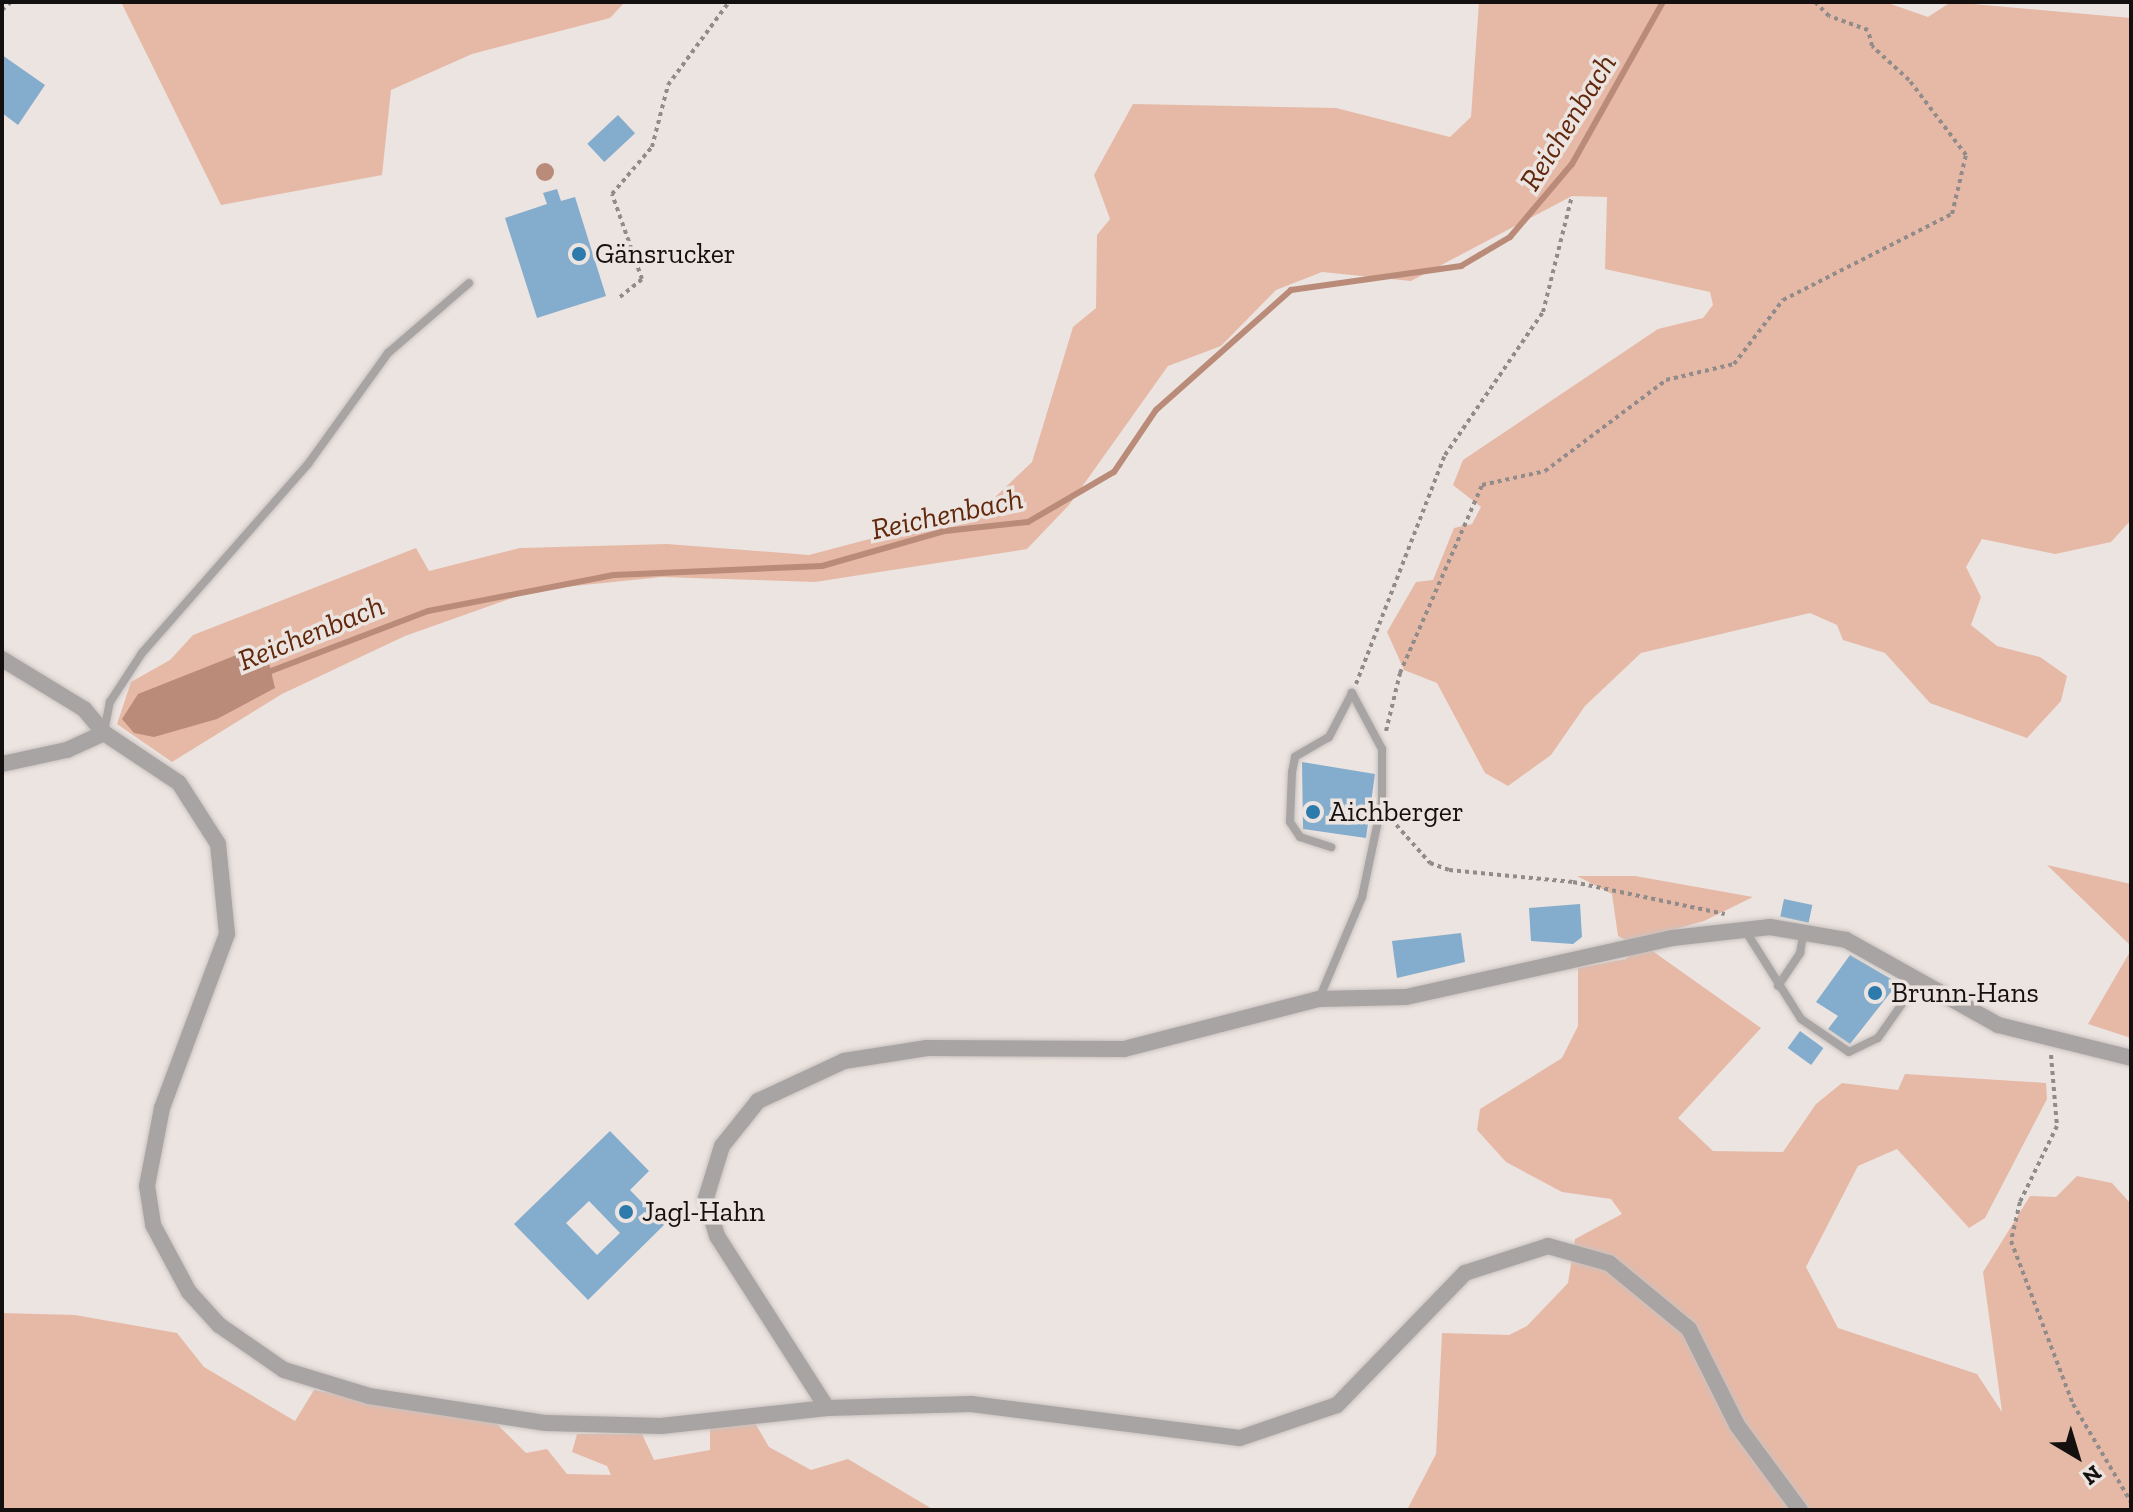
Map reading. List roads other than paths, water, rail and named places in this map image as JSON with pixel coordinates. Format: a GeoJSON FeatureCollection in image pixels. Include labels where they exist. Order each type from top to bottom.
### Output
{"type":"FeatureCollection","features":[{"type":"Feature","properties":{"kind":"street"},"geometry":{"type":"LineString","coordinates":[[2,659],[84,709],[104,733],[150,760],[201,807],[226,875],[227,934],[216,977],[162,1108],[147,1186],[166,1257],[219,1325],[315,1383],[546,1423],[661,1426],[827,1408],[971,1404],[1195,1437],[1276,1431],[1355,1390],[1465,1273],[1520,1250],[1577,1249],[1649,1289],[1689,1329],[1737,1425],[1800,1510]]}},
{"type":"Feature","properties":{"kind":"street"},"geometry":{"type":"LineString","coordinates":[[2,764],[67,750],[104,733]]}},
{"type":"Feature","properties":{"kind":"street"},"geometry":{"type":"LineString","coordinates":[[827,1408],[708,1220],[706,1198],[722,1146],[758,1101],[806,1073],[886,1051],[1124,1049],[1319,999],[1457,988],[1607,950],[1743,924],[1804,931],[1856,945],[1916,984],[1998,1025],[2131,1058]]}},
{"type":"Feature","properties":{"kind":"lane"},"geometry":{"type":"LineString","coordinates":[[104,733],[110,702],[142,653],[308,464],[388,353],[469,283]]}},
{"type":"Feature","properties":{"kind":"lane"},"geometry":{"type":"LineString","coordinates":[[1319,999],[1362,897],[1381,805],[1382,749],[1352,693],[1329,737],[1295,757],[1292,772],[1290,822],[1300,837],[1331,847]]}},
{"type":"Feature","properties":{"kind":"lane"},"geometry":{"type":"LineString","coordinates":[[1743,924],[1778,986],[1801,1019],[1849,1052],[1878,1038],[1916,984]]}},
{"type":"Feature","properties":{"kind":"lane"},"geometry":{"type":"LineString","coordinates":[[1778,986],[1800,953],[1804,931]]}},
{"type":"Feature","properties":{"kind":"waterway","name":"Reichenbach"},"geometry":{"type":"LineString","coordinates":[[271,671],[428,611],[614,575],[822,566],[945,531],[1028,522],[1114,472],[1156,410],[1291,290],[1461,266],[1510,237],[1572,164],[1663,2]]}},
{"type":"Feature","properties":{"kind":"place","name":"Gänsrucker"},"geometry":{"type":"Point","coordinates":[579,254]}},
{"type":"Feature","properties":{"kind":"place","name":"Aichberger"},"geometry":{"type":"Point","coordinates":[1313,812]}},
{"type":"Feature","properties":{"kind":"place","name":"Brunn-Hans"},"geometry":{"type":"Point","coordinates":[1875,993]}},
{"type":"Feature","properties":{"kind":"place","name":"Jagl-Hahn"},"geometry":{"type":"Point","coordinates":[626,1212]}}]}
